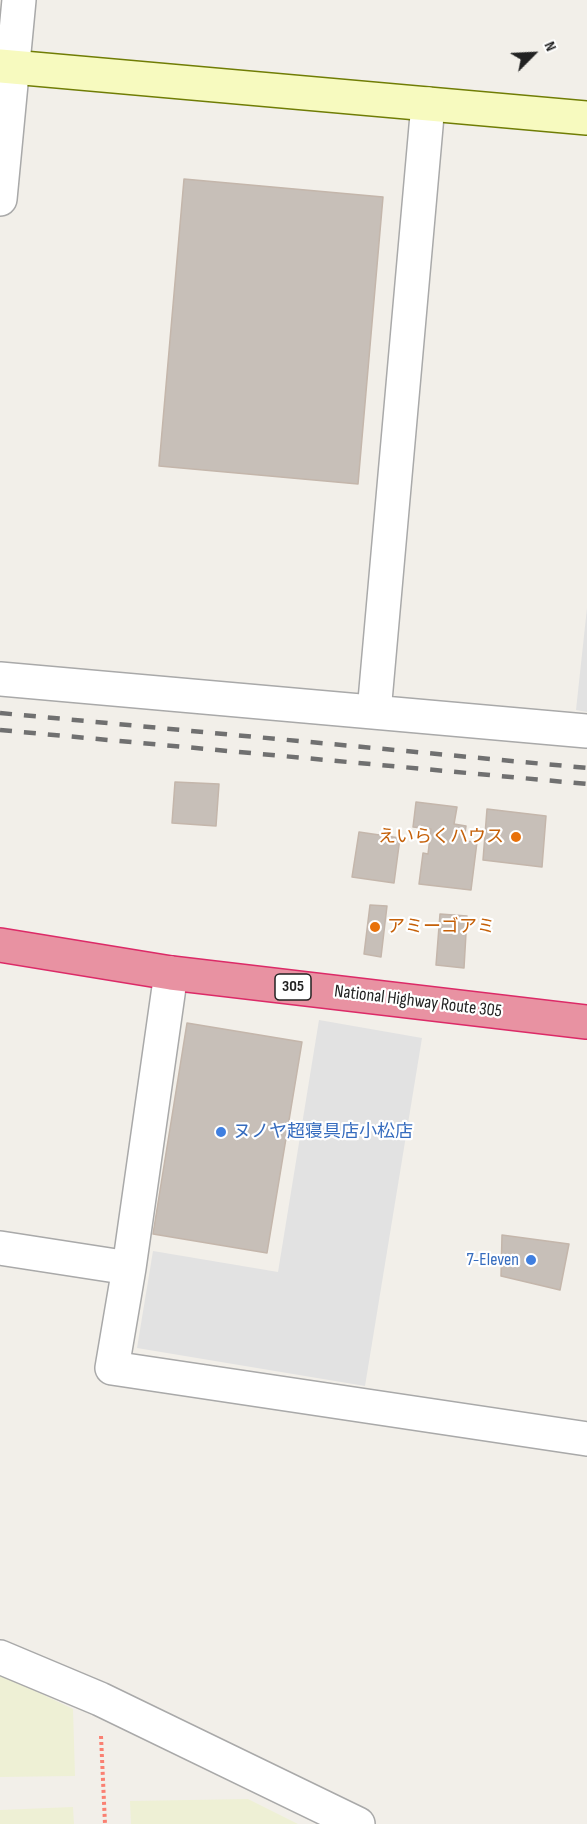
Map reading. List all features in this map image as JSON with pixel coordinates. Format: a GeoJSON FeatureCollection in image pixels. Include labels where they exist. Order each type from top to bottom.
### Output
{"type":"FeatureCollection","features":[{"type":"Feature","properties":{"kind":"highway","name":"National Highway Route 305"},"geometry":{"type":"LineString","coordinates":[[0,945],[171,973],[587,1022]]}},
{"type":"Feature","properties":{"kind":"street"},"geometry":{"type":"LineString","coordinates":[[0,199],[6,66],[19,0]]}},
{"type":"Feature","properties":{"kind":"street"},"geometry":{"type":"LineString","coordinates":[[6,66],[587,118]]}},
{"type":"Feature","properties":{"kind":"street"},"geometry":{"type":"LineString","coordinates":[[374,712],[428,104]]}},
{"type":"Feature","properties":{"kind":"street"},"geometry":{"type":"LineString","coordinates":[[0,679],[587,730]]}},
{"type":"Feature","properties":{"kind":"street"},"geometry":{"type":"LineString","coordinates":[[171,973],[129,1268],[112,1368],[587,1439]]}},
{"type":"Feature","properties":{"kind":"street"},"geometry":{"type":"LineString","coordinates":[[0,1248],[129,1268]]}},
{"type":"Feature","properties":{"kind":"street"},"geometry":{"type":"LineString","coordinates":[[0,1657],[100,1699],[358,1824]]}},
{"type":"Feature","properties":{"kind":"path"},"geometry":{"type":"LineString","coordinates":[[100,1699],[105,1824]]}},
{"type":"Feature","properties":{"kind":"green space"},"geometry":{"type":"Polygon","coordinates":[[[0,1674],[73,1709],[75,1776],[0,1777],[0,1674]]]}},
{"type":"Feature","properties":{"kind":"green space"},"geometry":{"type":"Polygon","coordinates":[[[248,1799],[298,1824],[131,1824],[130,1801],[248,1799]]]}},
{"type":"Feature","properties":{"kind":"green space"},"geometry":{"type":"Polygon","coordinates":[[[73,1807],[74,1824],[0,1824],[0,1810],[73,1807]]]}},
{"type":"Feature","properties":{"kind":"shaded area"},"geometry":{"type":"Polygon","coordinates":[[[587,608],[587,712],[576,710],[587,608]]]}},
{"type":"Feature","properties":{"kind":"shaded area"},"geometry":{"type":"Polygon","coordinates":[[[319,1020],[422,1038],[365,1386],[137,1348],[153,1251],[278,1272],[319,1020]]]}},
{"type":"Feature","properties":{"kind":"building"},"geometry":{"type":"Polygon","coordinates":[[[184,179],[383,197],[358,484],[159,466],[184,179]]]}},
{"type":"Feature","properties":{"kind":"building"},"geometry":{"type":"Polygon","coordinates":[[[175,782],[219,784],[216,826],[172,823],[175,782]]]}},
{"type":"Feature","properties":{"kind":"building"},"geometry":{"type":"Polygon","coordinates":[[[416,802],[457,807],[454,824],[466,826],[464,841],[477,842],[471,890],[419,884],[423,853],[428,854],[431,829],[413,827],[416,802]]]}},
{"type":"Feature","properties":{"kind":"building"},"geometry":{"type":"Polygon","coordinates":[[[487,809],[546,816],[542,867],[483,860],[487,809]]]}},
{"type":"Feature","properties":{"kind":"building"},"geometry":{"type":"Polygon","coordinates":[[[359,832],[400,838],[394,883],[352,877],[359,832]]]}},
{"type":"Feature","properties":{"kind":"building"},"geometry":{"type":"Polygon","coordinates":[[[370,905],[387,906],[381,957],[364,954],[370,905]]]}},
{"type":"Feature","properties":{"kind":"building"},"geometry":{"type":"Polygon","coordinates":[[[440,914],[467,916],[464,968],[436,965],[440,914]]]}},
{"type":"Feature","properties":{"kind":"building"},"geometry":{"type":"Polygon","coordinates":[[[187,1023],[302,1042],[267,1253],[153,1234],[187,1023]]]}},
{"type":"Feature","properties":{"kind":"building"},"geometry":{"type":"Polygon","coordinates":[[[502,1235],[569,1244],[560,1290],[501,1276],[502,1235]]]}},
{"type":"Feature","properties":{"kind":"railway"},"geometry":{"type":"LineString","coordinates":[[0,713],[587,768]]}},
{"type":"Feature","properties":{"kind":"railway"},"geometry":{"type":"LineString","coordinates":[[0,730],[587,784]]}},
{"type":"Feature","properties":{"kind":"place","name":"えいらくハウス"},"geometry":{"type":"Point","coordinates":[516,837]}},
{"type":"Feature","properties":{"kind":"place","name":"アミーゴアミ"},"geometry":{"type":"Point","coordinates":[375,927]}},
{"type":"Feature","properties":{"kind":"place","name":"ヌノヤ超寝具店小松店"},"geometry":{"type":"Point","coordinates":[221,1132]}},
{"type":"Feature","properties":{"kind":"place","name":"7-Eleven"},"geometry":{"type":"Point","coordinates":[531,1260]}}]}
